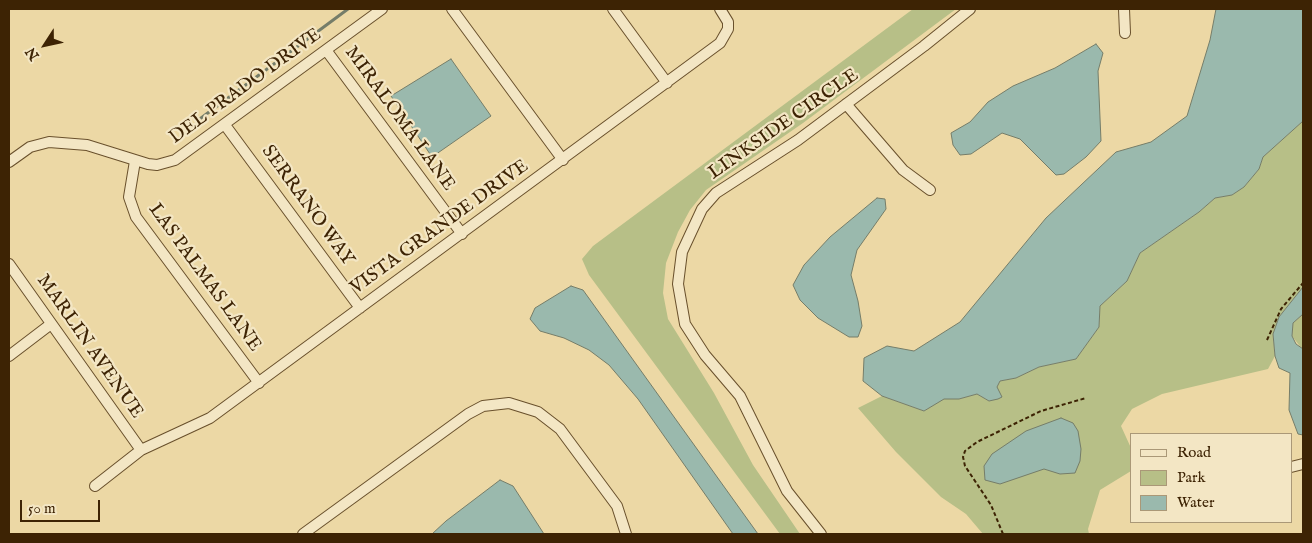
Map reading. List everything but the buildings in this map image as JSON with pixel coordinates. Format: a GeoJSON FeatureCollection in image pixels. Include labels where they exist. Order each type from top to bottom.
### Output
{"type":"FeatureCollection","features":[{"type":"Feature","properties":{"kind":"street","name":"DEL PRADO DRIVE"},"geometry":{"type":"LineString","coordinates":[[9,162],[30,147],[49,142],[87,145],[135,161],[157,165],[175,160],[382,9]]}},
{"type":"Feature","properties":{"kind":"street"},"geometry":{"type":"LineString","coordinates":[[452,9],[563,160]]}},
{"type":"Feature","properties":{"kind":"street"},"geometry":{"type":"LineString","coordinates":[[613,9],[668,83]]}},
{"type":"Feature","properties":{"kind":"street","name":"VISTA GRANDE DRIVE"},"geometry":{"type":"LineString","coordinates":[[95,486],[140,450],[210,418],[720,44],[726,36],[728,22],[720,9]]}},
{"type":"Feature","properties":{"kind":"street","name":"LINKSIDE CIRCLE"},"geometry":{"type":"LineString","coordinates":[[821,534],[787,491],[740,396],[693,338],[685,324],[678,284],[682,252],[690,230],[702,209],[715,194],[798,140],[970,9]]}},
{"type":"Feature","properties":{"kind":"street"},"geometry":{"type":"LineString","coordinates":[[1124,9],[1125,33]]}},
{"type":"Feature","properties":{"kind":"street","name":"MIRALOMA LANE"},"geometry":{"type":"LineString","coordinates":[[326,50],[462,234]]}},
{"type":"Feature","properties":{"kind":"street"},"geometry":{"type":"LineString","coordinates":[[846,104],[903,170],[930,190]]}},
{"type":"Feature","properties":{"kind":"street","name":"SERRANO WAY"},"geometry":{"type":"LineString","coordinates":[[225,124],[360,308]]}},
{"type":"Feature","properties":{"kind":"street","name":"LAS PALMAS LANE"},"geometry":{"type":"LineString","coordinates":[[135,161],[128,197],[136,217],[259,383]]}},
{"type":"Feature","properties":{"kind":"street","name":"MARLIN AVENUE"},"geometry":{"type":"LineString","coordinates":[[9,264],[140,450]]}},
{"type":"Feature","properties":{"kind":"street"},"geometry":{"type":"LineString","coordinates":[[9,356],[52,324]]}},
{"type":"Feature","properties":{"kind":"street"},"geometry":{"type":"LineString","coordinates":[[303,534],[468,414],[483,406],[502,403],[528,408],[546,417],[560,429],[617,506],[626,534]]}},
{"type":"Feature","properties":{"kind":"path"},"geometry":{"type":"LineString","coordinates":[[1267,340],[1281,309],[1303,282]]}},
{"type":"Feature","properties":{"kind":"path"},"geometry":{"type":"LineString","coordinates":[[1003,534],[991,505],[965,466],[963,457],[965,451],[977,442],[1041,411],[1086,398]]}},
{"type":"Feature","properties":{"kind":"green space"},"geometry":{"type":"Polygon","coordinates":[[[913,9],[956,9],[803,123],[706,190],[690,210],[678,232],[666,263],[663,293],[668,319],[714,393],[753,465],[800,534],[780,534],[589,275],[582,259],[593,246],[913,9]]]}},
{"type":"Feature","properties":{"kind":"green space"},"geometry":{"type":"Polygon","coordinates":[[[1303,121],[1303,287],[1279,317],[1273,334],[1275,356],[1268,369],[1162,394],[1132,409],[1121,426],[1130,446],[1130,472],[1100,490],[1088,529],[1089,534],[983,534],[966,514],[941,497],[896,452],[858,408],[882,396],[924,411],[943,399],[959,399],[977,394],[989,401],[1000,381],[1016,378],[1039,367],[1076,359],[1099,327],[1100,306],[1127,281],[1140,253],[1199,212],[1215,198],[1232,195],[1244,187],[1259,169],[1263,157],[1303,121]]]}},
{"type":"Feature","properties":{"kind":"green space"},"geometry":{"type":"Polygon","coordinates":[[[1303,314],[1302,349],[1292,336],[1293,323],[1303,314]]]}},
{"type":"Feature","properties":{"kind":"water"},"geometry":{"type":"Polygon","coordinates":[[[1216,9],[1303,9],[1303,121],[1263,157],[1259,169],[1244,187],[1232,195],[1215,198],[1199,212],[1140,253],[1127,281],[1100,306],[1099,327],[1076,359],[1039,367],[1016,378],[1000,381],[997,387],[1002,397],[989,401],[977,394],[959,399],[944,399],[924,411],[882,396],[863,381],[864,358],[887,346],[914,351],[960,322],[1046,218],[1116,152],[1151,142],[1187,116],[1210,40],[1216,9]]]}},
{"type":"Feature","properties":{"kind":"water"},"geometry":{"type":"Polygon","coordinates":[[[1096,44],[1103,53],[1098,71],[1101,141],[1086,157],[1064,174],[1056,175],[1020,139],[1002,133],[971,154],[960,155],[953,145],[951,133],[970,122],[988,102],[1013,86],[1055,68],[1096,44]]]}},
{"type":"Feature","properties":{"kind":"water"},"geometry":{"type":"Polygon","coordinates":[[[451,59],[491,116],[432,157],[391,96],[451,59]]]}},
{"type":"Feature","properties":{"kind":"water"},"geometry":{"type":"Polygon","coordinates":[[[877,198],[885,199],[886,209],[857,250],[851,275],[862,326],[858,337],[849,337],[818,318],[800,300],[793,285],[804,265],[830,237],[877,198]]]}},
{"type":"Feature","properties":{"kind":"water"},"geometry":{"type":"Polygon","coordinates":[[[571,286],[583,290],[758,534],[733,534],[638,399],[609,365],[589,350],[564,338],[540,331],[530,319],[535,308],[571,286]]]}},
{"type":"Feature","properties":{"kind":"water"},"geometry":{"type":"Polygon","coordinates":[[[1303,287],[1303,314],[1293,323],[1292,336],[1296,344],[1303,349],[1303,435],[1298,434],[1289,410],[1290,373],[1279,368],[1275,356],[1273,334],[1279,317],[1303,287]]]}},
{"type":"Feature","properties":{"kind":"water"},"geometry":{"type":"Polygon","coordinates":[[[1061,418],[1073,423],[1078,431],[1081,449],[1080,461],[1075,473],[1060,474],[1044,469],[1000,484],[985,480],[984,466],[992,454],[1026,431],[1061,418]]]}},
{"type":"Feature","properties":{"kind":"water"},"geometry":{"type":"Polygon","coordinates":[[[500,480],[513,486],[544,534],[432,534],[446,521],[500,480]]]}},
{"type":"Feature","properties":{"kind":"waterway"},"geometry":{"type":"LineString","coordinates":[[197,121],[348,9]]}}]}
